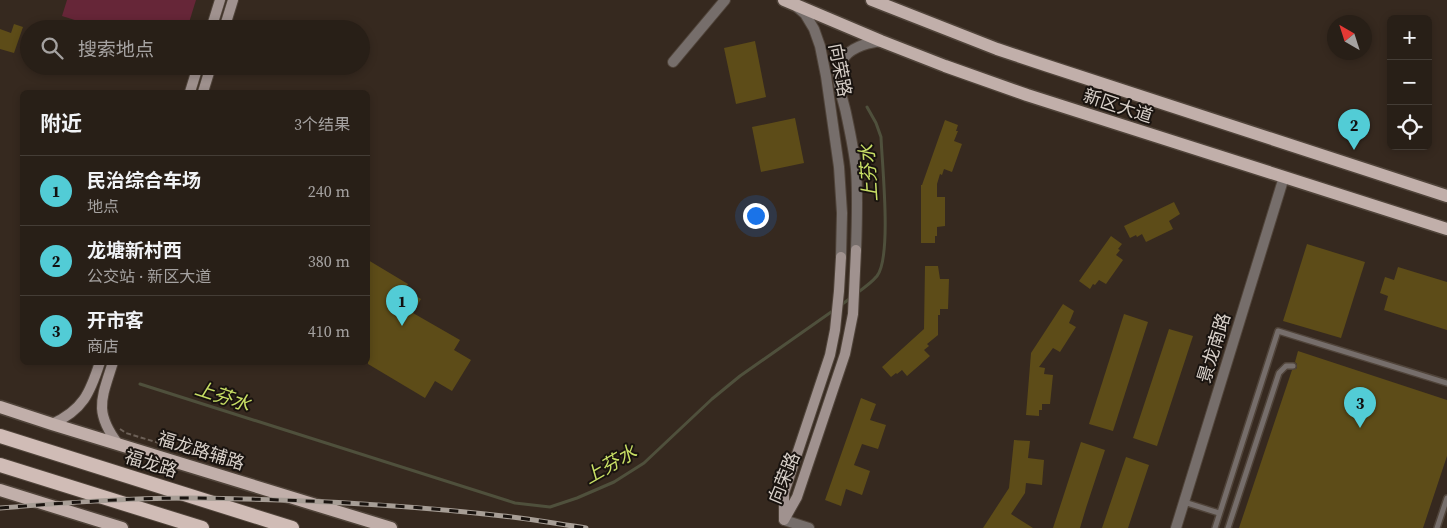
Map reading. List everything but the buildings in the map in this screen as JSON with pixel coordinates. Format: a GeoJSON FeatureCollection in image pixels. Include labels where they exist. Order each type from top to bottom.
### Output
{"type":"FeatureCollection","features":[{"type":"Feature","properties":{"kind":"highway","name":"福龙路"},"geometry":{"type":"LineString","coordinates":[[0,436],[292,528]]}},
{"type":"Feature","properties":{"kind":"highway"},"geometry":{"type":"LineString","coordinates":[[0,465],[202,528]]}},
{"type":"Feature","properties":{"kind":"main road"},"geometry":{"type":"LineString","coordinates":[[214,20],[220,0]]}},
{"type":"Feature","properties":{"kind":"main road"},"geometry":{"type":"LineString","coordinates":[[227,20],[234,0]]}},
{"type":"Feature","properties":{"kind":"main road","name":"新区大道"},"geometry":{"type":"LineString","coordinates":[[872,0],[1040,63],[1445,194]]}},
{"type":"Feature","properties":{"kind":"main road","name":"新区大道"},"geometry":{"type":"LineString","coordinates":[[789,3],[945,66],[1036,98],[1447,230]]}},
{"type":"Feature","properties":{"kind":"main road"},"geometry":{"type":"LineString","coordinates":[[191,90],[195,75]]}},
{"type":"Feature","properties":{"kind":"main road"},"geometry":{"type":"LineString","coordinates":[[204,90],[209,75]]}},
{"type":"Feature","properties":{"kind":"main road","name":"向荣路"},"geometry":{"type":"LineString","coordinates":[[784,520],[797,497],[845,354],[853,314],[856,250]]}},
{"type":"Feature","properties":{"kind":"main road","name":"向荣路"},"geometry":{"type":"LineString","coordinates":[[784,520],[784,494],[824,372],[835,330],[840,291],[841,258]]}},
{"type":"Feature","properties":{"kind":"main road"},"geometry":{"type":"LineString","coordinates":[[52,424],[63,419],[79,407],[92,388],[99,365]]}},
{"type":"Feature","properties":{"kind":"main road"},"geometry":{"type":"LineString","coordinates":[[112,365],[101,404],[105,425],[118,444]]}},
{"type":"Feature","properties":{"kind":"main road","name":"福龙路辅路"},"geometry":{"type":"LineString","coordinates":[[0,407],[392,528]]}},
{"type":"Feature","properties":{"kind":"main road"},"geometry":{"type":"LineString","coordinates":[[0,490],[122,528]]}},
{"type":"Feature","properties":{"kind":"street"},"geometry":{"type":"LineString","coordinates":[[673,62],[725,0]]}},
{"type":"Feature","properties":{"kind":"street","name":"向荣路"},"geometry":{"type":"LineString","coordinates":[[789,3],[805,14],[814,28],[820,46],[839,167],[842,213],[841,258]]}},
{"type":"Feature","properties":{"kind":"street","name":"向荣路"},"geometry":{"type":"LineString","coordinates":[[856,250],[856,170],[851,134],[838,71],[842,61],[850,52],[862,45],[882,41]]}},
{"type":"Feature","properties":{"kind":"street","name":"景龙南路"},"geometry":{"type":"LineString","coordinates":[[1176,528],[1284,177]]}},
{"type":"Feature","properties":{"kind":"street"},"geometry":{"type":"LineString","coordinates":[[784,520],[809,528]]}},
{"type":"Feature","properties":{"kind":"lane"},"geometry":{"type":"LineString","coordinates":[[1215,528],[1278,331],[1447,383]]}},
{"type":"Feature","properties":{"kind":"lane"},"geometry":{"type":"LineString","coordinates":[[1228,528],[1279,373],[1286,366],[1293,366]]}},
{"type":"Feature","properties":{"kind":"lane"},"geometry":{"type":"LineString","coordinates":[[1438,528],[1447,498]]}},
{"type":"Feature","properties":{"kind":"lane"},"geometry":{"type":"LineString","coordinates":[[1184,502],[1219,513]]}},
{"type":"Feature","properties":{"kind":"path"},"geometry":{"type":"LineString","coordinates":[[118,427],[126,433],[182,450]]}},
{"type":"Feature","properties":{"kind":"shaded area"},"geometry":{"type":"Polygon","coordinates":[[[67,0],[196,0],[190,20],[75,20],[62,16],[67,0]]]}},
{"type":"Feature","properties":{"kind":"waterway","name":"上芬水"},"geometry":{"type":"LineString","coordinates":[[857,293],[877,276],[882,266],[884,250],[885,209],[881,137],[867,107]]}},
{"type":"Feature","properties":{"kind":"waterway","name":"上芬水"},"geometry":{"type":"LineString","coordinates":[[841,305],[852,297]]}},
{"type":"Feature","properties":{"kind":"waterway","name":"上芬水"},"geometry":{"type":"LineString","coordinates":[[140,384],[515,503],[550,507],[614,482],[644,463],[712,399],[740,376],[834,310]]}},
{"type":"Feature","properties":{"kind":"railway"},"geometry":{"type":"LineString","coordinates":[[0,508],[142,499],[268,500],[425,508],[513,517],[586,528]]}},
{"type":"Feature","properties":{"kind":"place","name":"龙塘新村西"},"geometry":{"type":"Point","coordinates":[1354,150]}},
{"type":"Feature","properties":{"kind":"place","name":"民治综合车场"},"geometry":{"type":"Point","coordinates":[402,326]}},
{"type":"Feature","properties":{"kind":"place","name":"开市客"},"geometry":{"type":"Point","coordinates":[1360,428]}}]}
